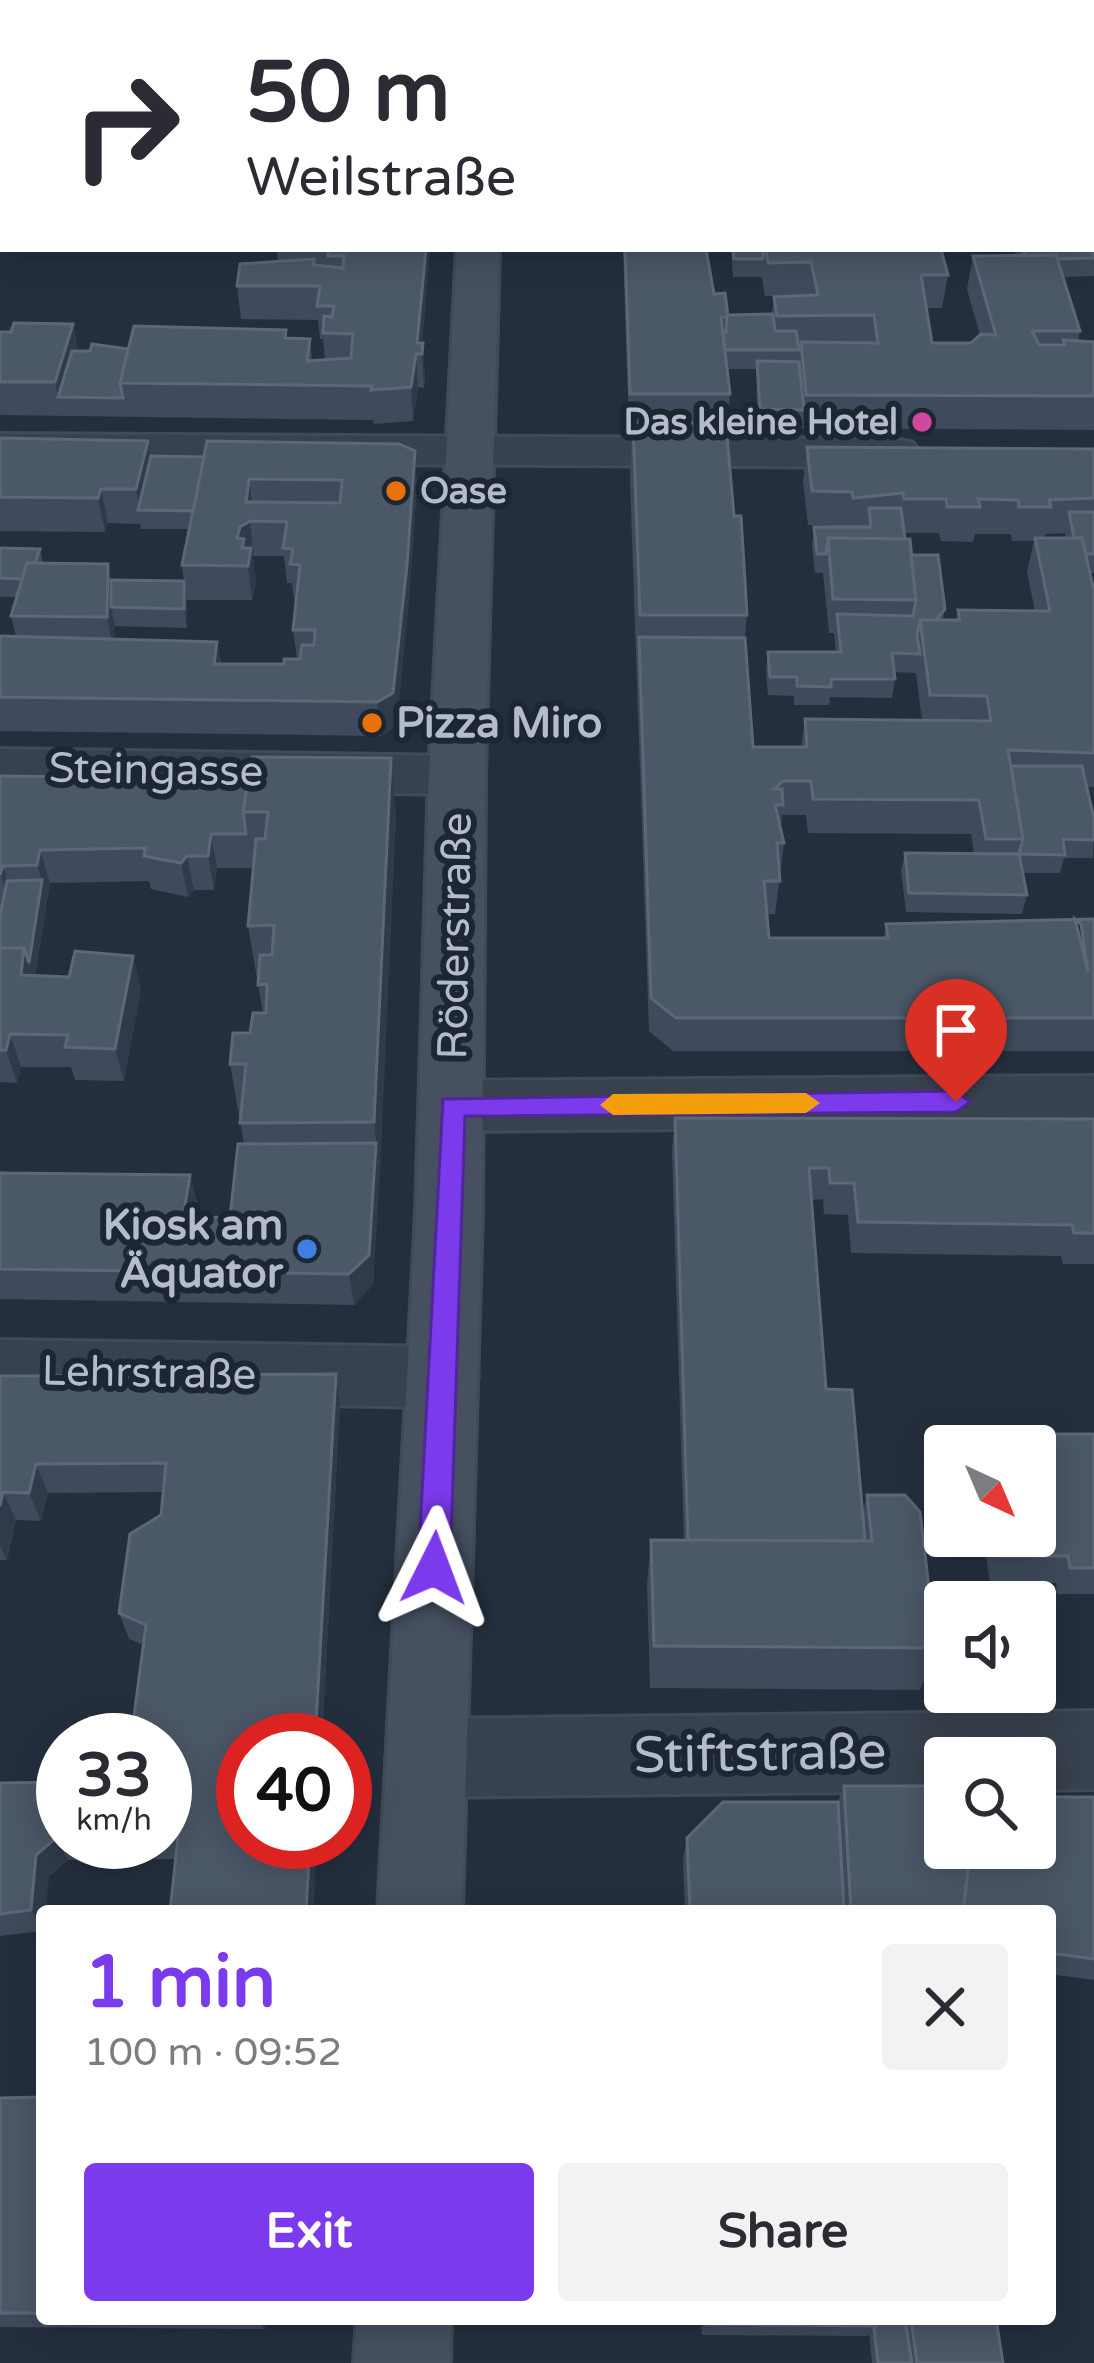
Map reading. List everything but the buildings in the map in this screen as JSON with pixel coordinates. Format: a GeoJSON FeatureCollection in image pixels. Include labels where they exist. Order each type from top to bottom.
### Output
{"type":"FeatureCollection","features":[{"type":"Feature","properties":{"kind":"street","name":"Röderstraße"},"geometry":{"type":"LineString","coordinates":[[420,1905],[443,1377],[467,452],[478,252]]}},
{"type":"Feature","properties":{"kind":"street"},"geometry":{"type":"LineString","coordinates":[[0,448],[932,454]]}},
{"type":"Feature","properties":{"kind":"street","name":"Steingasse"},"geometry":{"type":"LineString","coordinates":[[0,767],[457,775]]}},
{"type":"Feature","properties":{"kind":"street"},"geometry":{"type":"LineString","coordinates":[[452,1106],[1094,1100]]}},
{"type":"Feature","properties":{"kind":"street","name":"Lehrstraße"},"geometry":{"type":"LineString","coordinates":[[0,1370],[443,1377]]}},
{"type":"Feature","properties":{"kind":"street","name":"Stiftstraße"},"geometry":{"type":"LineString","coordinates":[[425,1758],[1094,1750]]}},
{"type":"Feature","properties":{"kind":"street"},"geometry":{"type":"LineString","coordinates":[[402,2363],[404,2325]]}},
{"type":"Feature","properties":{"kind":"slow traffic"},"geometry":{"type":"LineString","coordinates":[[613,1105],[806,1103]]}},
{"type":"Feature","properties":{"kind":"place","name":"Das kleine Hotel"},"geometry":{"type":"Point","coordinates":[922,422]}},
{"type":"Feature","properties":{"kind":"place","name":"Oase"},"geometry":{"type":"Point","coordinates":[396,491]}},
{"type":"Feature","properties":{"kind":"place","name":"Pizza Miro"},"geometry":{"type":"Point","coordinates":[372,723]}},
{"type":"Feature","properties":{"kind":"place","name":"Kiosk am Äquator"},"geometry":{"type":"Point","coordinates":[307,1249]}},
{"type":"Feature","properties":{"kind":"route"},"geometry":{"type":"LineString","coordinates":[[434,1568],[452,1106],[956,1102]]}}]}
